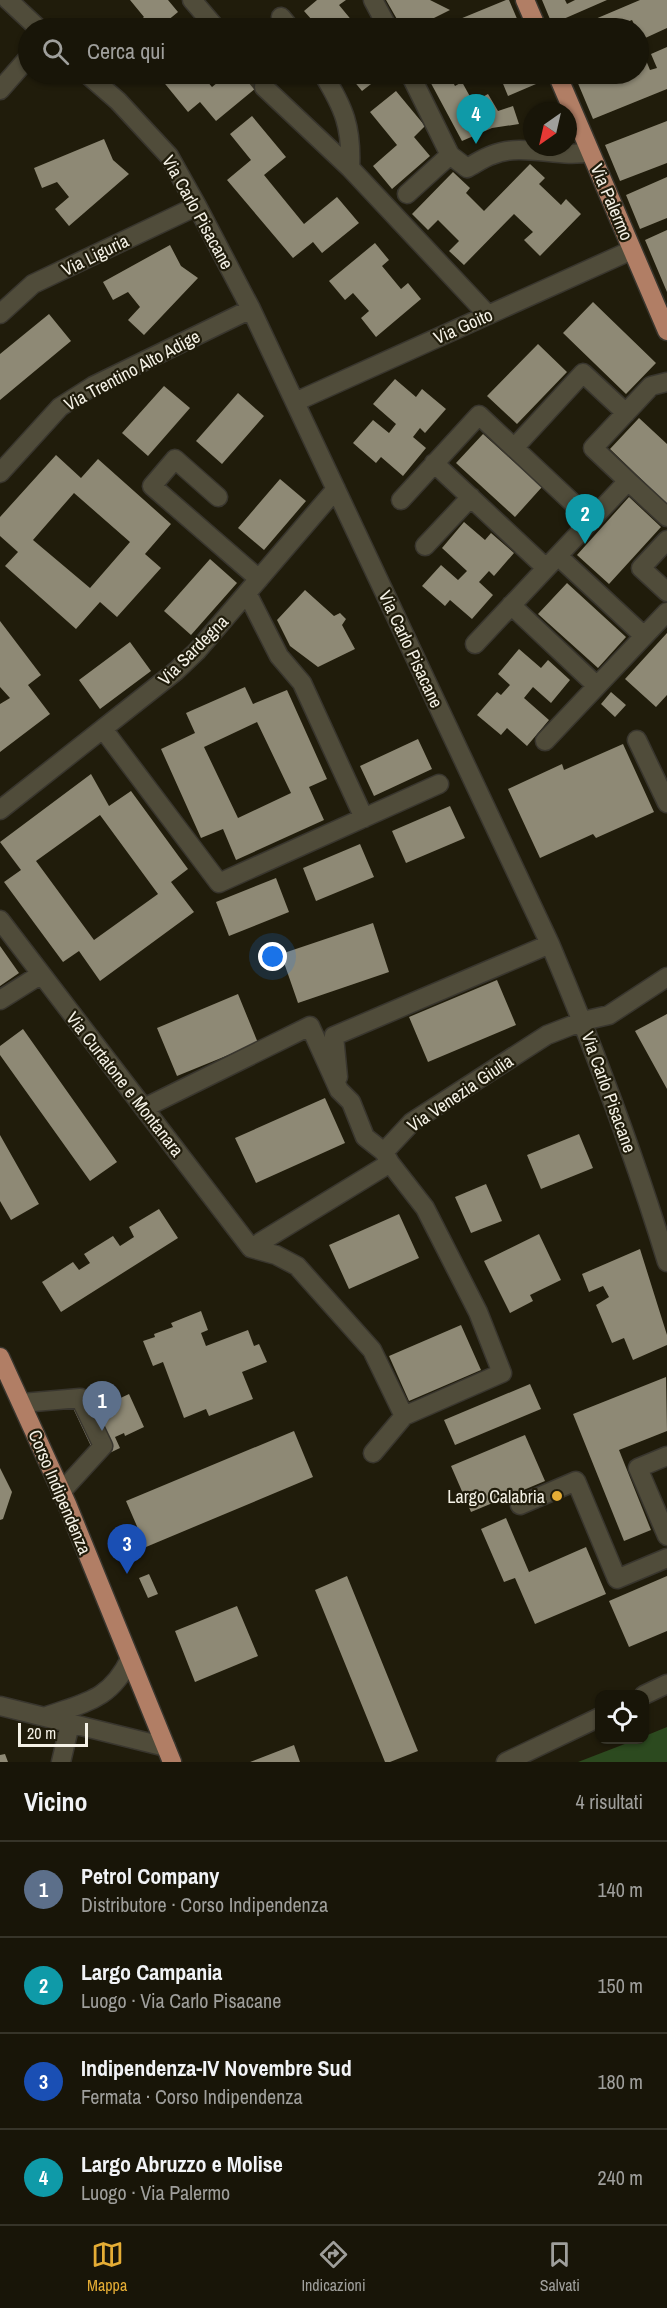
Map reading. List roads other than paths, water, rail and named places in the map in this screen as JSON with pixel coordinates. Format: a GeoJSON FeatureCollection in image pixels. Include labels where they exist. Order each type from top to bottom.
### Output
{"type":"FeatureCollection","features":[{"type":"Feature","properties":{"kind":"main road"},"geometry":{"type":"LineString","coordinates":[[525,0],[533,18]]}},
{"type":"Feature","properties":{"kind":"main road","name":"Via Palermo"},"geometry":{"type":"LineString","coordinates":[[561,84],[667,331]]}},
{"type":"Feature","properties":{"kind":"main road","name":"Corso Indipendenza"},"geometry":{"type":"LineString","coordinates":[[0,1357],[61,1492],[169,1755]]}},
{"type":"Feature","properties":{"kind":"street"},"geometry":{"type":"LineString","coordinates":[[8,0],[27,18]]}},
{"type":"Feature","properties":{"kind":"street"},"geometry":{"type":"LineString","coordinates":[[192,0],[207,18]]}},
{"type":"Feature","properties":{"kind":"street"},"geometry":{"type":"LineString","coordinates":[[374,0],[383,18]]}},
{"type":"Feature","properties":{"kind":"street"},"geometry":{"type":"LineString","coordinates":[[0,90],[18,69]]}},
{"type":"Feature","properties":{"kind":"street","name":"Via Carlo Pisacane"},"geometry":{"type":"LineString","coordinates":[[98,84],[118,101],[169,156],[251,309],[550,944],[583,1021],[667,1262]]}},
{"type":"Feature","properties":{"kind":"street"},"geometry":{"type":"LineString","coordinates":[[329,84],[347,122],[351,143],[350,168]]}},
{"type":"Feature","properties":{"kind":"street"},"geometry":{"type":"LineString","coordinates":[[415,84],[450,154],[467,168],[494,154],[526,150],[579,155],[590,152]]}},
{"type":"Feature","properties":{"kind":"street"},"geometry":{"type":"LineString","coordinates":[[264,87],[350,168],[488,315]]}},
{"type":"Feature","properties":{"kind":"street"},"geometry":{"type":"LineString","coordinates":[[407,194],[450,154]]}},
{"type":"Feature","properties":{"kind":"street","name":"Via Liguria"},"geometry":{"type":"LineString","coordinates":[[0,314],[33,285],[197,206]]}},
{"type":"Feature","properties":{"kind":"street","name":"Via Goito"},"geometry":{"type":"LineString","coordinates":[[295,402],[633,250]]}},
{"type":"Feature","properties":{"kind":"street","name":"Via Trentino Alto Adige"},"geometry":{"type":"LineString","coordinates":[[0,473],[60,406],[93,386],[251,309]]}},
{"type":"Feature","properties":{"kind":"street"},"geometry":{"type":"LineString","coordinates":[[514,448],[583,373],[626,413]]}},
{"type":"Feature","properties":{"kind":"street"},"geometry":{"type":"LineString","coordinates":[[667,382],[651,386],[593,448],[667,517]]}},
{"type":"Feature","properties":{"kind":"street"},"geometry":{"type":"LineString","coordinates":[[401,500],[479,415],[591,520]]}},
{"type":"Feature","properties":{"kind":"street"},"geometry":{"type":"LineString","coordinates":[[218,496],[175,459],[152,486],[259,579]]}},
{"type":"Feature","properties":{"kind":"street"},"geometry":{"type":"LineString","coordinates":[[434,463],[471,497],[644,636]]}},
{"type":"Feature","properties":{"kind":"street"},"geometry":{"type":"LineString","coordinates":[[475,644],[628,480]]}},
{"type":"Feature","properties":{"kind":"street","name":"Via Sardegna"},"geometry":{"type":"LineString","coordinates":[[0,810],[176,671],[197,651],[336,489]]}},
{"type":"Feature","properties":{"kind":"street"},"geometry":{"type":"LineString","coordinates":[[425,546],[471,497]]}},
{"type":"Feature","properties":{"kind":"street"},"geometry":{"type":"LineString","coordinates":[[667,540],[641,568],[667,592]]}},
{"type":"Feature","properties":{"kind":"street"},"geometry":{"type":"LineString","coordinates":[[247,593],[279,656],[302,682],[364,818]]}},
{"type":"Feature","properties":{"kind":"street"},"geometry":{"type":"LineString","coordinates":[[511,605],[597,686]]}},
{"type":"Feature","properties":{"kind":"street"},"geometry":{"type":"LineString","coordinates":[[545,741],[667,612]]}},
{"type":"Feature","properties":{"kind":"street"},"geometry":{"type":"LineString","coordinates":[[103,729],[219,883],[439,784]]}},
{"type":"Feature","properties":{"kind":"street"},"geometry":{"type":"LineString","coordinates":[[637,740],[667,803]]}},
{"type":"Feature","properties":{"kind":"street","name":"Via Curtatone e Montanara"},"geometry":{"type":"LineString","coordinates":[[0,920],[251,1248]]}},
{"type":"Feature","properties":{"kind":"street"},"geometry":{"type":"LineString","coordinates":[[339,1090],[334,1036],[550,944]]}},
{"type":"Feature","properties":{"kind":"street"},"geometry":{"type":"LineString","coordinates":[[0,1000],[40,975]]}},
{"type":"Feature","properties":{"kind":"street","name":"Via Venezia Giulia"},"geometry":{"type":"LineString","coordinates":[[251,1248],[387,1158],[412,1122],[547,1035],[583,1021],[609,1015],[667,977]]}},
{"type":"Feature","properties":{"kind":"street"},"geometry":{"type":"LineString","coordinates":[[144,1107],[310,1026],[339,1090],[351,1102],[365,1137],[387,1158],[425,1208],[478,1312],[502,1372],[404,1416],[373,1453]]}},
{"type":"Feature","properties":{"kind":"street"},"geometry":{"type":"LineString","coordinates":[[251,1248],[276,1255],[297,1266],[372,1350],[404,1416]]}},
{"type":"Feature","properties":{"kind":"street"},"geometry":{"type":"LineString","coordinates":[[22,1403],[80,1398],[103,1446],[61,1492]]}},
{"type":"Feature","properties":{"kind":"street"},"geometry":{"type":"LineString","coordinates":[[667,1456],[638,1468],[667,1536]]}},
{"type":"Feature","properties":{"kind":"street"},"geometry":{"type":"LineString","coordinates":[[520,1505],[576,1481],[617,1579],[667,1558]]}},
{"type":"Feature","properties":{"kind":"street"},"geometry":{"type":"LineString","coordinates":[[47,1716],[95,1698],[112,1688],[123,1674],[130,1659]]}},
{"type":"Feature","properties":{"kind":"street"},"geometry":{"type":"LineString","coordinates":[[649,1693],[667,1684]]}},
{"type":"Feature","properties":{"kind":"street"},"geometry":{"type":"LineString","coordinates":[[0,1706],[47,1716],[169,1755]]}},
{"type":"Feature","properties":{"kind":"street"},"geometry":{"type":"LineString","coordinates":[[506,1762],[595,1719]]}},
{"type":"Feature","properties":{"kind":"street"},"geometry":{"type":"LineString","coordinates":[[61,1762],[70,1724]]}},
{"type":"Feature","properties":{"kind":"place","name":"Largo Abruzzo e Molise"},"geometry":{"type":"Point","coordinates":[476,144]}},
{"type":"Feature","properties":{"kind":"place","name":"Largo Campania"},"geometry":{"type":"Point","coordinates":[585,544]}},
{"type":"Feature","properties":{"kind":"place","name":"Petrol Company"},"geometry":{"type":"Point","coordinates":[102,1431]}},
{"type":"Feature","properties":{"kind":"place","name":"Largo Calabria"},"geometry":{"type":"Point","coordinates":[557,1496]}},
{"type":"Feature","properties":{"kind":"place","name":"Indipendenza-IV Novembre Sud"},"geometry":{"type":"Point","coordinates":[127,1574]}}]}
